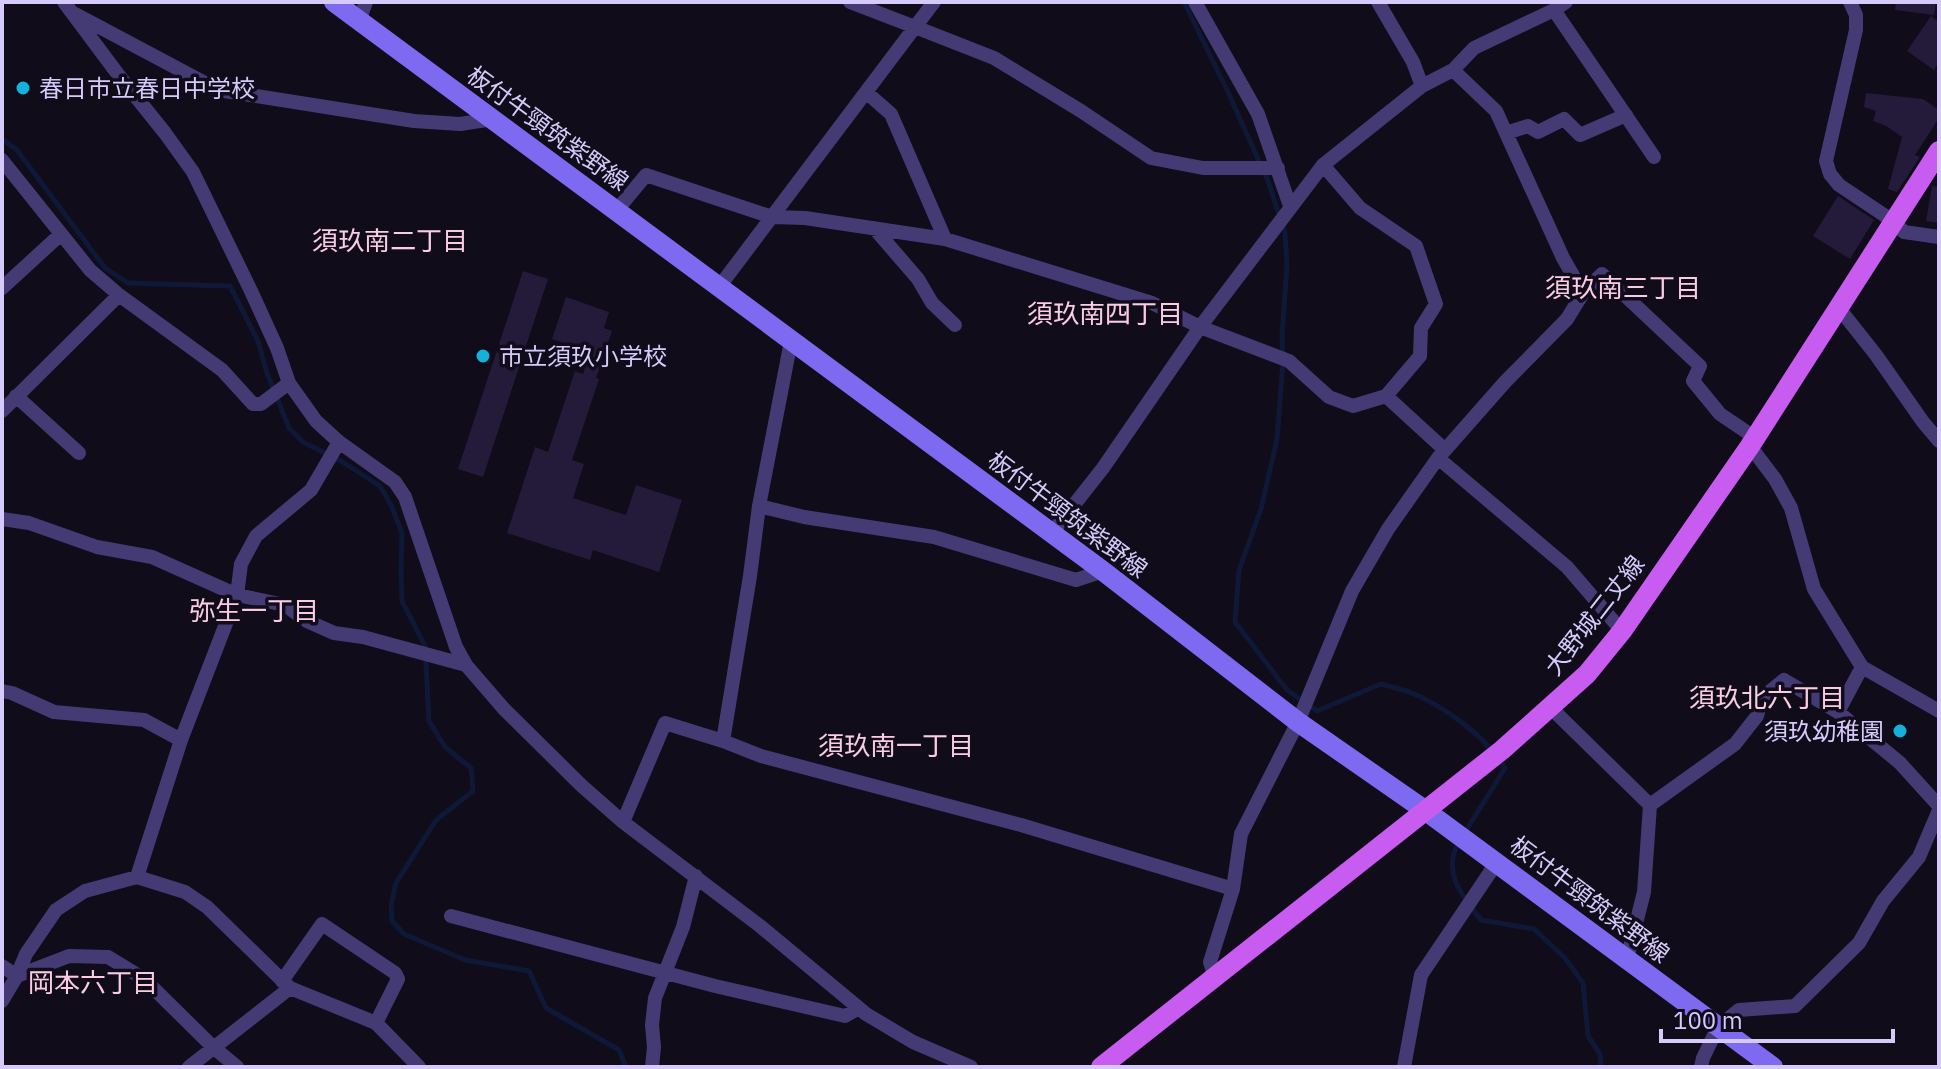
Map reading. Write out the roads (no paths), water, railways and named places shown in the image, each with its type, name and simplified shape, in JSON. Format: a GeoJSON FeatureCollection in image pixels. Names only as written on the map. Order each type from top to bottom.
{"type":"FeatureCollection","features":[{"type":"Feature","properties":{"kind":"main road","name":"板付牛頸筑紫野線"},"geometry":{"type":"LineString","coordinates":[[334,2],[362,11],[493,119],[1103,571],[1298,722],[1497,862],[1773,1067]]}},
{"type":"Feature","properties":{"kind":"main road","name":"大野城二丈線"},"geometry":{"type":"LineString","coordinates":[[1101,1067],[1502,750],[1587,674],[1622,631],[1752,441],[1939,151]]}},
{"type":"Feature","properties":{"kind":"street"},"geometry":{"type":"LineString","coordinates":[[850,2],[994,58],[1151,158],[1203,168],[1278,168]]}},
{"type":"Feature","properties":{"kind":"street"},"geometry":{"type":"LineString","coordinates":[[719,287],[934,2]]}},
{"type":"Feature","properties":{"kind":"street"},"geometry":{"type":"LineString","coordinates":[[1195,2],[1258,114],[1290,206]]}},
{"type":"Feature","properties":{"kind":"street"},"geometry":{"type":"LineString","coordinates":[[1378,2],[1413,62],[1422,86]]}},
{"type":"Feature","properties":{"kind":"street"},"geometry":{"type":"LineString","coordinates":[[1850,2],[1856,15],[1856,30],[1826,161],[1830,174],[1839,185],[1893,221],[1904,232],[1939,237]]}},
{"type":"Feature","properties":{"kind":"street"},"geometry":{"type":"LineString","coordinates":[[1051,534],[1103,468],[1200,327],[1323,165],[1422,86],[1453,70],[1474,48],[1560,6],[1654,157]]}},
{"type":"Feature","properties":{"kind":"street"},"geometry":{"type":"LineString","coordinates":[[68,7],[218,90],[414,121],[460,124],[493,119]]}},
{"type":"Feature","properties":{"kind":"street"},"geometry":{"type":"LineString","coordinates":[[68,7],[193,172],[277,348],[285,387],[339,442],[395,482],[405,497],[456,647],[466,665],[504,709],[623,822],[696,876],[859,1008],[913,1042],[971,1067]]}},
{"type":"Feature","properties":{"kind":"street"},"geometry":{"type":"LineString","coordinates":[[1453,70],[1496,111],[1563,258],[1583,293]]}},
{"type":"Feature","properties":{"kind":"street"},"geometry":{"type":"LineString","coordinates":[[866,92],[891,114],[945,239]]}},
{"type":"Feature","properties":{"kind":"street"},"geometry":{"type":"LineString","coordinates":[[1506,133],[1528,126],[1538,132],[1564,119],[1580,135],[1626,115]]}},
{"type":"Feature","properties":{"kind":"street"},"geometry":{"type":"LineString","coordinates":[[2,160],[90,270],[119,295],[222,370],[253,404],[261,404],[285,387]]}},
{"type":"Feature","properties":{"kind":"street"},"geometry":{"type":"LineString","coordinates":[[617,210],[646,175],[772,217],[805,218],[945,239],[1152,303],[1200,327],[1289,361],[1329,397],[1353,406],[1386,396],[1420,356],[1421,328],[1436,304],[1416,246],[1360,208],[1323,165]]}},
{"type":"Feature","properties":{"kind":"street"},"geometry":{"type":"LineString","coordinates":[[874,228],[918,279],[932,303],[955,325]]}},
{"type":"Feature","properties":{"kind":"street"},"geometry":{"type":"LineString","coordinates":[[2,288],[61,234]]}},
{"type":"Feature","properties":{"kind":"street"},"geometry":{"type":"LineString","coordinates":[[1215,978],[1210,962],[1233,889],[1241,834],[1298,722],[1352,591],[1388,529],[1442,454],[1505,382],[1567,319],[1583,293],[1602,274],[1700,366],[1693,381],[1720,414],[1752,441],[1791,508],[1814,589],[1862,667],[1939,711]]}},
{"type":"Feature","properties":{"kind":"street"},"geometry":{"type":"LineString","coordinates":[[2,411],[119,295]]}},
{"type":"Feature","properties":{"kind":"street"},"geometry":{"type":"LineString","coordinates":[[1838,307],[1939,441]]}},
{"type":"Feature","properties":{"kind":"street"},"geometry":{"type":"LineString","coordinates":[[723,741],[759,506],[791,341]]}},
{"type":"Feature","properties":{"kind":"street"},"geometry":{"type":"LineString","coordinates":[[16,396],[79,453]]}},
{"type":"Feature","properties":{"kind":"street"},"geometry":{"type":"LineString","coordinates":[[1386,396],[1442,454],[1567,567],[1622,631]]}},
{"type":"Feature","properties":{"kind":"street"},"geometry":{"type":"LineString","coordinates":[[137,877],[181,740],[237,595],[241,564],[256,536],[311,490],[339,442]]}},
{"type":"Feature","properties":{"kind":"street"},"geometry":{"type":"LineString","coordinates":[[759,506],[804,517],[934,537],[1076,580],[1103,571]]}},
{"type":"Feature","properties":{"kind":"street"},"geometry":{"type":"LineString","coordinates":[[2,519],[29,523],[97,547],[152,557],[237,595],[285,605],[307,621],[334,633],[363,637],[466,665]]}},
{"type":"Feature","properties":{"kind":"street"},"geometry":{"type":"LineString","coordinates":[[1838,712],[1862,667]]}},
{"type":"Feature","properties":{"kind":"street"},"geometry":{"type":"LineString","coordinates":[[1650,805],[1735,744],[1757,716],[1762,698],[1784,680],[1838,712],[1900,763],[1939,808],[1919,857],[1883,901],[1859,943],[1795,1006],[1739,1010],[1718,1027],[1701,1067]]}},
{"type":"Feature","properties":{"kind":"street"},"geometry":{"type":"LineString","coordinates":[[2,691],[54,712],[144,720],[181,740]]}},
{"type":"Feature","properties":{"kind":"street"},"geometry":{"type":"LineString","coordinates":[[1551,708],[1650,805],[1644,892],[1627,959]]}},
{"type":"Feature","properties":{"kind":"street"},"geometry":{"type":"LineString","coordinates":[[623,822],[665,723],[761,756],[1021,825],[1233,889]]}},
{"type":"Feature","properties":{"kind":"street"},"geometry":{"type":"LineString","coordinates":[[1404,1067],[1421,975],[1497,862]]}},
{"type":"Feature","properties":{"kind":"street"},"geometry":{"type":"LineString","coordinates":[[652,1067],[655,998],[683,927],[696,876]]}},
{"type":"Feature","properties":{"kind":"street"},"geometry":{"type":"LineString","coordinates":[[2,1001],[26,954],[56,910],[85,891],[137,877],[185,892],[207,907],[286,984],[376,1023],[416,1066]]}},
{"type":"Feature","properties":{"kind":"street"},"geometry":{"type":"LineString","coordinates":[[451,916],[715,986],[845,1016],[859,1008]]}},
{"type":"Feature","properties":{"kind":"street"},"geometry":{"type":"LineString","coordinates":[[189,1067],[286,984],[322,924],[395,973],[398,979],[376,1023]]}},
{"type":"Feature","properties":{"kind":"street"},"geometry":{"type":"LineString","coordinates":[[17,976],[69,956],[108,957],[144,979],[237,1067]]}},
{"type":"Feature","properties":{"kind":"street"},"geometry":{"type":"LineString","coordinates":[[2,966],[17,976]]}},
{"type":"Feature","properties":{"kind":"waterway"},"geometry":{"type":"LineString","coordinates":[[1184,2],[1268,181],[1285,233],[1287,266],[1277,439],[1261,509],[1239,570],[1235,622],[1287,690],[1317,711],[1381,684],[1433,703],[1466,725],[1491,750]]}},
{"type":"Feature","properties":{"kind":"waterway"},"geometry":{"type":"LineString","coordinates":[[2,139],[17,150],[105,268],[128,283],[230,286],[258,341],[289,428],[303,442],[380,486],[402,533],[402,601],[425,646],[429,721],[445,747],[471,768],[473,791],[436,820],[396,883],[391,905],[392,921],[404,934],[465,960],[529,971],[546,1008],[619,1050],[626,1067]]}},
{"type":"Feature","properties":{"kind":"waterway"},"geometry":{"type":"LineString","coordinates":[[1464,834],[1505,768],[1497,758]]}},
{"type":"Feature","properties":{"kind":"waterway"},"geometry":{"type":"LineString","coordinates":[[1459,842],[1454,853],[1453,874],[1461,893],[1481,920],[1534,929],[1565,958],[1583,983],[1588,1036],[1600,1054],[1601,1067]]}},
{"type":"Feature","properties":{"kind":"place","name":"春日市立春日中学校"},"geometry":{"type":"Point","coordinates":[23,88]}},
{"type":"Feature","properties":{"kind":"place","name":"市立須玖小学校"},"geometry":{"type":"Point","coordinates":[483,356]}},
{"type":"Feature","properties":{"kind":"place","name":"須玖幼稚園"},"geometry":{"type":"Point","coordinates":[1900,731]}},
{"type":"Feature","properties":{"kind":"district","name":"須玖南二丁目"},"geometry":{"type":"Point","coordinates":[390,240]}},
{"type":"Feature","properties":{"kind":"district","name":"須玖南三丁目"},"geometry":{"type":"Point","coordinates":[1623,287]}},
{"type":"Feature","properties":{"kind":"district","name":"須玖南四丁目"},"geometry":{"type":"Point","coordinates":[1105,313]}},
{"type":"Feature","properties":{"kind":"district","name":"弥生一丁目"},"geometry":{"type":"Point","coordinates":[254,610]}},
{"type":"Feature","properties":{"kind":"district","name":"須玖北六丁目"},"geometry":{"type":"Point","coordinates":[1767,697]}},
{"type":"Feature","properties":{"kind":"district","name":"須玖南一丁目"},"geometry":{"type":"Point","coordinates":[896,745]}},
{"type":"Feature","properties":{"kind":"district","name":"岡本六丁目"},"geometry":{"type":"Point","coordinates":[93,982]}}]}
